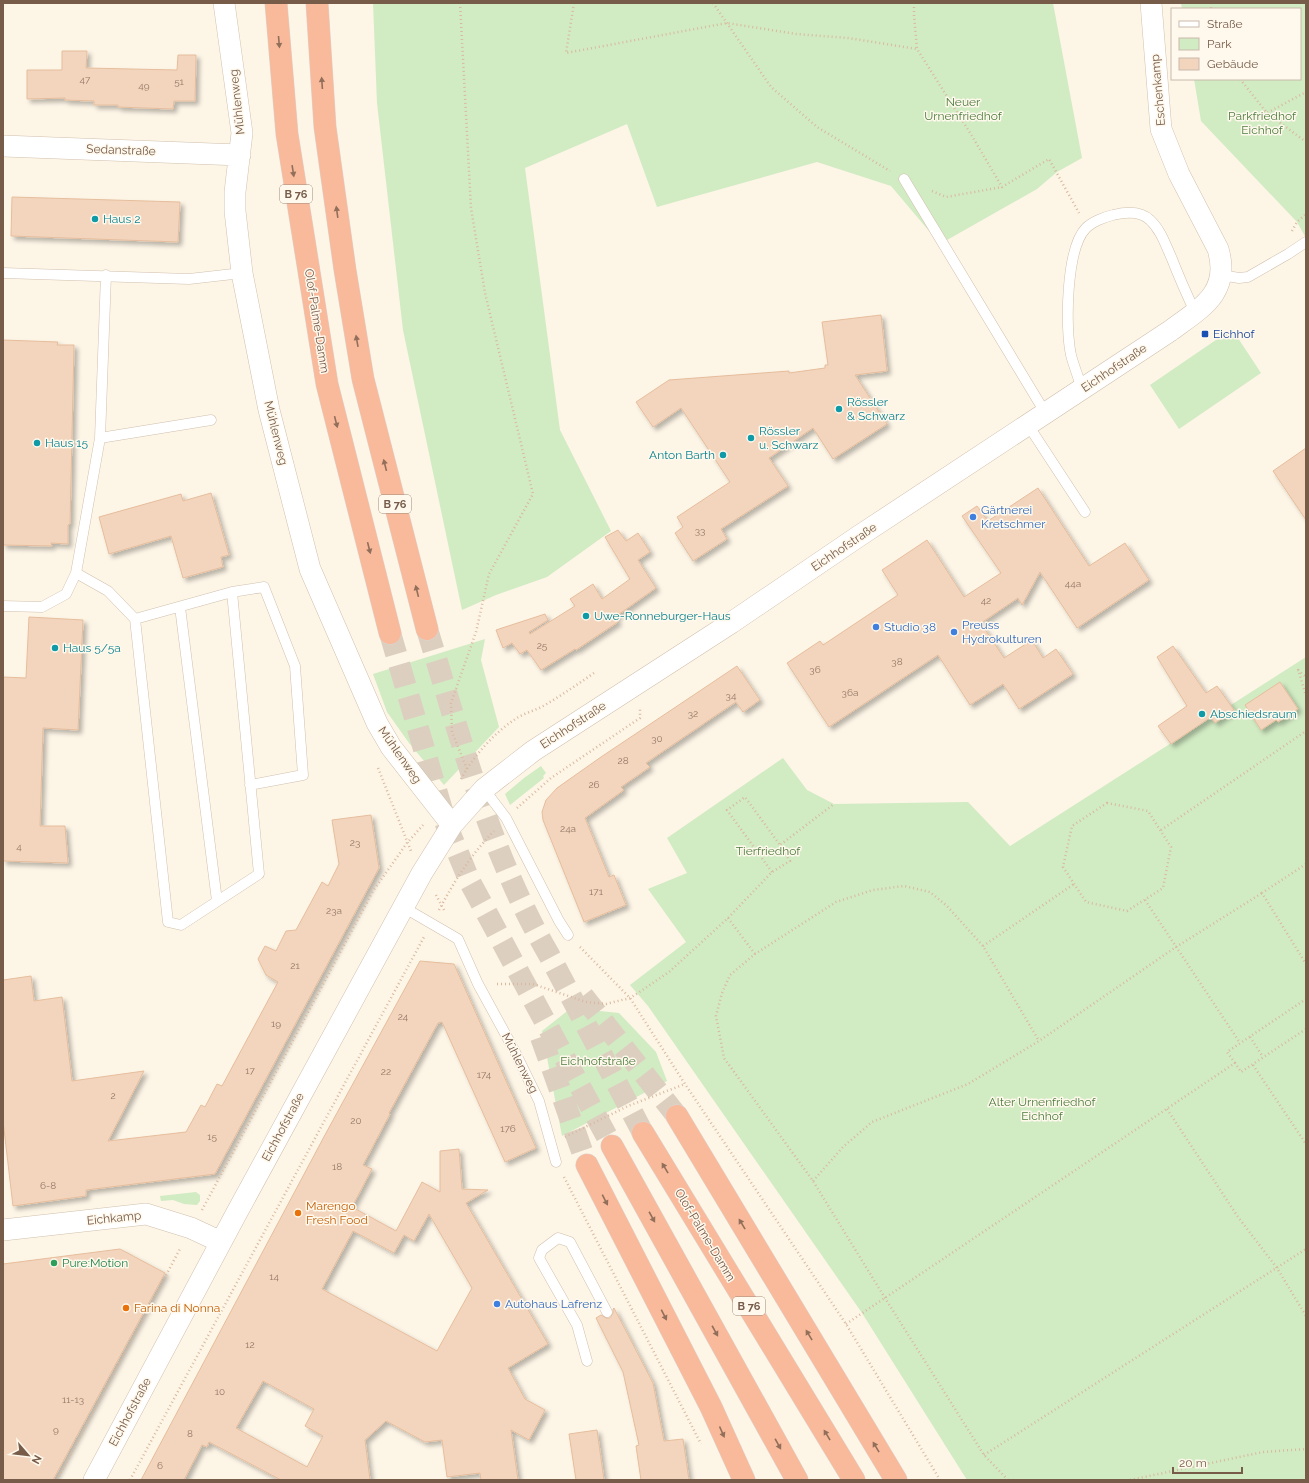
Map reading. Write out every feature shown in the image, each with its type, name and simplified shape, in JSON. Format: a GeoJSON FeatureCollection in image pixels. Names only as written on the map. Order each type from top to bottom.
{"type":"FeatureCollection","features":[{"type":"Feature","properties":{"kind":"highway","name":"Olof-Palme-Damm"},"geometry":{"type":"LineString","coordinates":[[276,3],[287,134],[326,384],[390,633]]}},
{"type":"Feature","properties":{"kind":"highway","name":"B 76"},"geometry":{"type":"LineString","coordinates":[[317,3],[325,127],[345,270],[362,371],[427,629]]}},
{"type":"Feature","properties":{"kind":"highway"},"geometry":{"type":"LineString","coordinates":[[677,1116],[896,1480]]}},
{"type":"Feature","properties":{"kind":"highway","name":"Olof-Palme-Damm"},"geometry":{"type":"LineString","coordinates":[[643,1133],[854,1480]]}},
{"type":"Feature","properties":{"kind":"highway"},"geometry":{"type":"LineString","coordinates":[[612,1146],[797,1480]]}},
{"type":"Feature","properties":{"kind":"highway"},"geometry":{"type":"LineString","coordinates":[[587,1165],[711,1407],[744,1480]]}},
{"type":"Feature","properties":{"kind":"street","name":"Mühlenweg"},"geometry":{"type":"LineString","coordinates":[[224,3],[242,133],[235,192],[235,211],[242,273],[269,410],[310,569],[377,723],[391,747],[452,826]]}},
{"type":"Feature","properties":{"kind":"street","name":"Eschenkamp"},"geometry":{"type":"LineString","coordinates":[[1151,3],[1161,129],[1179,174]]}},
{"type":"Feature","properties":{"kind":"street","name":"Sedanstraße"},"geometry":{"type":"LineString","coordinates":[[3,146],[240,155]]}},
{"type":"Feature","properties":{"kind":"street","name":"Eichhofstraße"},"geometry":{"type":"LineString","coordinates":[[94,1480],[403,907],[432,855],[452,826],[484,789],[533,751],[731,623],[1082,390],[1170,331],[1195,312],[1212,296],[1218,286],[1221,275],[1222,261],[1218,249],[1179,174]]}},
{"type":"Feature","properties":{"kind":"street","name":"Eichkamp"},"geometry":{"type":"LineString","coordinates":[[3,1230],[146,1214],[192,1228],[221,1242]]}},
{"type":"Feature","properties":{"kind":"lane"},"geometry":{"type":"LineString","coordinates":[[904,179],[1046,414]]}},
{"type":"Feature","properties":{"kind":"lane"},"geometry":{"type":"LineString","coordinates":[[1082,390],[1071,355],[1069,338],[1069,287],[1071,264],[1075,248],[1086,227],[1106,218],[1123,213],[1136,212],[1146,216],[1158,230],[1195,312]]}},
{"type":"Feature","properties":{"kind":"lane"},"geometry":{"type":"LineString","coordinates":[[1221,275],[1239,278],[1248,277],[1306,242]]}},
{"type":"Feature","properties":{"kind":"lane"},"geometry":{"type":"LineString","coordinates":[[3,273],[106,275],[189,279],[242,273]]}},
{"type":"Feature","properties":{"kind":"lane"},"geometry":{"type":"LineString","coordinates":[[3,606],[42,607],[66,594],[76,573],[100,438],[106,275]]}},
{"type":"Feature","properties":{"kind":"lane"},"geometry":{"type":"LineString","coordinates":[[100,438],[211,420]]}},
{"type":"Feature","properties":{"kind":"lane"},"geometry":{"type":"LineString","coordinates":[[1028,426],[1085,512]]}},
{"type":"Feature","properties":{"kind":"lane"},"geometry":{"type":"LineString","coordinates":[[76,573],[108,590],[135,620],[168,922],[181,925],[258,874],[232,592]]}},
{"type":"Feature","properties":{"kind":"lane"},"geometry":{"type":"LineString","coordinates":[[135,620],[232,592],[264,587],[295,666],[303,775],[250,785]]}},
{"type":"Feature","properties":{"kind":"lane"},"geometry":{"type":"LineString","coordinates":[[180,606],[217,901]]}},
{"type":"Feature","properties":{"kind":"lane"},"geometry":{"type":"LineString","coordinates":[[484,789],[506,818],[555,914],[568,935]]}},
{"type":"Feature","properties":{"kind":"lane","name":"Mühlenweg"},"geometry":{"type":"LineString","coordinates":[[403,907],[458,939],[478,984],[514,1048],[540,1101],[556,1162]]}},
{"type":"Feature","properties":{"kind":"lane"},"geometry":{"type":"LineString","coordinates":[[587,1361],[577,1325],[539,1258],[542,1250],[558,1238],[570,1242],[607,1312]]}},
{"type":"Feature","properties":{"kind":"path"},"geometry":{"type":"LineString","coordinates":[[460,3],[471,208],[485,293],[533,494],[489,574],[476,632],[451,703],[452,732],[466,768],[484,789]]}},
{"type":"Feature","properties":{"kind":"path"},"geometry":{"type":"LineString","coordinates":[[574,3],[566,53],[727,23],[796,34],[848,38],[917,49]]}},
{"type":"Feature","properties":{"kind":"path"},"geometry":{"type":"LineString","coordinates":[[714,3],[771,87],[817,127],[904,179],[946,198],[1002,187],[1049,159],[1086,227]]}},
{"type":"Feature","properties":{"kind":"path"},"geometry":{"type":"LineString","coordinates":[[914,3],[917,49],[972,136],[1002,187]]}},
{"type":"Feature","properties":{"kind":"path"},"geometry":{"type":"LineString","coordinates":[[1241,80],[1267,113],[1306,142]]}},
{"type":"Feature","properties":{"kind":"path"},"geometry":{"type":"LineString","coordinates":[[1267,113],[1306,92]]}},
{"type":"Feature","properties":{"kind":"path"},"geometry":{"type":"LineString","coordinates":[[1306,677],[1298,669],[1306,696]]}},
{"type":"Feature","properties":{"kind":"path"},"geometry":{"type":"LineString","coordinates":[[460,780],[466,768],[484,747],[510,722],[544,706],[594,673]]}},
{"type":"Feature","properties":{"kind":"path"},"geometry":{"type":"LineString","coordinates":[[130,1480],[456,878],[471,857],[506,818],[551,778],[640,718]]}},
{"type":"Feature","properties":{"kind":"path"},"geometry":{"type":"LineString","coordinates":[[1160,830],[1306,732]]}},
{"type":"Feature","properties":{"kind":"path"},"geometry":{"type":"LineString","coordinates":[[478,984],[533,984],[586,1002],[606,1004],[630,998],[638,994],[669,972],[728,918],[772,872],[790,861],[745,797],[727,810],[772,872]]}},
{"type":"Feature","properties":{"kind":"path"},"geometry":{"type":"LineString","coordinates":[[1107,803],[1148,811],[1171,847],[1163,888],[1127,911],[1086,902],[1074,884],[1063,867],[1072,826],[1107,803]]}},
{"type":"Feature","properties":{"kind":"path"},"geometry":{"type":"LineString","coordinates":[[780,845],[834,804]]}},
{"type":"Feature","properties":{"kind":"path"},"geometry":{"type":"LineString","coordinates":[[57,1480],[373,891],[407,843],[438,808]]}},
{"type":"Feature","properties":{"kind":"path"},"geometry":{"type":"LineString","coordinates":[[814,1181],[843,1147],[872,1122],[968,1084],[1039,1041],[1176,947],[1262,894],[1306,864]]}},
{"type":"Feature","properties":{"kind":"path"},"geometry":{"type":"LineString","coordinates":[[983,946],[1074,884]]}},
{"type":"Feature","properties":{"kind":"path"},"geometry":{"type":"LineString","coordinates":[[1008,1480],[984,1455],[885,1298],[814,1181],[724,1058],[716,1016],[722,993],[730,976],[754,954],[836,902],[873,890],[904,886],[930,892],[947,906],[983,946],[1039,1041]]}},
{"type":"Feature","properties":{"kind":"path"},"geometry":{"type":"LineString","coordinates":[[1262,894],[1306,964]]}},
{"type":"Feature","properties":{"kind":"path"},"geometry":{"type":"LineString","coordinates":[[1145,900],[1240,1043]]}},
{"type":"Feature","properties":{"kind":"path"},"geometry":{"type":"LineString","coordinates":[[728,918],[754,954]]}},
{"type":"Feature","properties":{"kind":"path"},"geometry":{"type":"LineString","coordinates":[[568,935],[630,998],[685,1084],[846,1324],[940,1480]]}},
{"type":"Feature","properties":{"kind":"path"},"geometry":{"type":"LineString","coordinates":[[1306,999],[1227,1052],[1241,1072],[1306,1029]]}},
{"type":"Feature","properties":{"kind":"path"},"geometry":{"type":"LineString","coordinates":[[1250,1037],[1263,1058]]}},
{"type":"Feature","properties":{"kind":"path"},"geometry":{"type":"LineString","coordinates":[[846,1324],[1235,1063]]}},
{"type":"Feature","properties":{"kind":"path"},"geometry":{"type":"LineString","coordinates":[[1253,1065],[1306,1144]]}},
{"type":"Feature","properties":{"kind":"path"},"geometry":{"type":"LineString","coordinates":[[551,1144],[628,1106],[685,1084]]}},
{"type":"Feature","properties":{"kind":"path"},"geometry":{"type":"LineString","coordinates":[[1167,1109],[1238,1217],[1276,1268],[1306,1316]]}},
{"type":"Feature","properties":{"kind":"path"},"geometry":{"type":"LineString","coordinates":[[556,1162],[702,1445]]}},
{"type":"Feature","properties":{"kind":"path"},"geometry":{"type":"LineString","coordinates":[[984,1455],[1306,1248]]}},
{"type":"Feature","properties":{"kind":"path"},"geometry":{"type":"LineString","coordinates":[[1130,1480],[1263,1452],[1306,1449]]}},
{"type":"Feature","properties":{"kind":"green space","name":"Neuer Urnenfriedhof"},"geometry":{"type":"Polygon","coordinates":[[[373,3],[1053,3],[1082,158],[1057,172],[1037,189],[940,244],[891,186],[817,162],[657,207],[627,124],[525,168],[560,430],[611,531],[547,577],[496,595],[462,610],[403,330],[377,103],[373,3]]]}},
{"type":"Feature","properties":{"kind":"green space","name":"Parkfriedhof Eichhof"},"geometry":{"type":"Polygon","coordinates":[[[1181,3],[1306,3],[1306,238],[1297,222],[1201,121],[1194,80],[1301,80],[1301,8],[1182,8],[1181,3]]]}},
{"type":"Feature","properties":{"kind":"green space"},"geometry":{"type":"Polygon","coordinates":[[[1232,329],[1261,373],[1179,429],[1150,385],[1232,329]]]}},
{"type":"Feature","properties":{"kind":"green space"},"geometry":{"type":"Polygon","coordinates":[[[485,639],[481,660],[499,727],[444,785],[409,743],[387,712],[373,674],[485,639]]]}},
{"type":"Feature","properties":{"kind":"green space","name":"Alter Urnenfriedhof Eichhof"},"geometry":{"type":"Polygon","coordinates":[[[1306,657],[1306,1480],[967,1480],[862,1313],[648,1006],[630,985],[686,942],[648,889],[687,873],[667,838],[783,758],[807,790],[834,804],[968,802],[1010,846],[1306,657]]]}},
{"type":"Feature","properties":{"kind":"green space"},"geometry":{"type":"Polygon","coordinates":[[[541,766],[546,773],[543,776],[544,778],[510,805],[505,794],[541,766]]]}},
{"type":"Feature","properties":{"kind":"green space","name":"Eichhofstraße"},"geometry":{"type":"Polygon","coordinates":[[[571,1008],[619,1013],[656,1052],[667,1081],[562,1136],[542,1031],[571,1008]]]}},
{"type":"Feature","properties":{"kind":"green space"},"geometry":{"type":"Polygon","coordinates":[[[196,1192],[200,1195],[200,1201],[197,1205],[184,1204],[173,1200],[161,1201],[160,1196],[196,1192]]]}},
{"type":"Feature","properties":{"kind":"building"},"geometry":{"type":"Polygon","coordinates":[[[62,51],[87,51],[86,68],[177,70],[178,55],[196,55],[195,101],[174,101],[173,109],[118,107],[118,105],[94,105],[94,101],[65,100],[65,98],[27,99],[27,70],[62,70],[62,51]]]}},
{"type":"Feature","properties":{"kind":"building","name":"Haus 2"},"geometry":{"type":"Polygon","coordinates":[[[12,197],[180,202],[178,242],[11,236],[12,197]]]}},
{"type":"Feature","properties":{"kind":"building"},"geometry":{"type":"Polygon","coordinates":[[[881,315],[887,371],[855,375],[887,424],[833,459],[813,428],[769,458],[788,486],[721,529],[727,539],[693,561],[675,533],[683,527],[677,517],[730,482],[681,408],[653,427],[636,402],[669,380],[789,371],[789,373],[825,368],[825,365],[828,365],[822,322],[881,315]]]}},
{"type":"Feature","properties":{"kind":"building","name":"Haus 15"},"geometry":{"type":"Polygon","coordinates":[[[3,340],[58,342],[57,345],[74,345],[70,524],[68,525],[68,544],[51,543],[52,546],[3,545],[3,340]]]}},
{"type":"Feature","properties":{"kind":"building"},"geometry":{"type":"Polygon","coordinates":[[[1306,448],[1306,520],[1273,471],[1306,448]]]}},
{"type":"Feature","properties":{"kind":"building"},"geometry":{"type":"Polygon","coordinates":[[[1038,488],[1089,566],[1125,543],[1149,580],[1077,628],[1040,572],[1022,605],[1018,598],[981,623],[1004,658],[1032,640],[1043,658],[1056,649],[1073,674],[1019,709],[1003,684],[970,705],[938,655],[829,727],[787,663],[820,641],[823,645],[898,595],[882,570],[927,540],[964,597],[1001,573],[962,516],[977,506],[988,521],[1038,488]]]}},
{"type":"Feature","properties":{"kind":"building"},"geometry":{"type":"Polygon","coordinates":[[[211,493],[229,555],[221,557],[223,567],[183,578],[171,536],[109,554],[99,517],[181,494],[183,501],[211,493]]]}},
{"type":"Feature","properties":{"kind":"building"},"geometry":{"type":"Polygon","coordinates":[[[618,530],[626,541],[638,533],[650,552],[638,560],[656,588],[615,617],[618,622],[576,650],[575,649],[541,670],[527,650],[520,654],[512,643],[503,648],[496,630],[545,614],[548,620],[529,632],[530,634],[575,606],[570,599],[593,584],[602,599],[630,579],[605,537],[618,530]]]}},
{"type":"Feature","properties":{"kind":"building"},"geometry":{"type":"Polygon","coordinates":[[[29,617],[83,620],[78,730],[43,728],[40,826],[65,826],[68,863],[3,861],[3,677],[26,678],[29,617]]]}},
{"type":"Feature","properties":{"kind":"building"},"geometry":{"type":"Polygon","coordinates":[[[1173,646],[1206,693],[1217,686],[1234,710],[1215,723],[1211,717],[1171,744],[1158,726],[1187,706],[1157,657],[1173,646]]]}},
{"type":"Feature","properties":{"kind":"building"},"geometry":{"type":"Polygon","coordinates":[[[737,666],[760,700],[743,712],[736,702],[718,714],[646,763],[650,767],[621,787],[624,790],[585,818],[609,877],[614,875],[626,905],[584,922],[543,820],[542,812],[546,800],[557,788],[601,757],[737,666]]]}},
{"type":"Feature","properties":{"kind":"building"},"geometry":{"type":"Polygon","coordinates":[[[1280,682],[1298,709],[1278,722],[1276,720],[1261,730],[1245,705],[1280,682]]]}},
{"type":"Feature","properties":{"kind":"building"},"geometry":{"type":"Polygon","coordinates":[[[371,815],[379,868],[215,1174],[86,1190],[86,1196],[13,1206],[3,1121],[3,980],[31,976],[34,1001],[62,997],[72,1081],[144,1071],[108,1141],[186,1132],[201,1105],[205,1107],[217,1084],[222,1086],[278,982],[266,975],[258,959],[265,946],[276,951],[286,931],[296,930],[322,882],[328,886],[339,864],[332,820],[371,815]]]}},
{"type":"Feature","properties":{"kind":"building"},"geometry":{"type":"Polygon","coordinates":[[[420,961],[454,964],[536,1148],[505,1162],[442,1022],[438,1023],[389,1113],[390,1114],[363,1165],[372,1169],[352,1207],[396,1231],[422,1182],[440,1192],[440,1151],[459,1149],[462,1189],[488,1190],[466,1203],[548,1344],[508,1368],[525,1399],[545,1410],[529,1440],[511,1430],[518,1480],[481,1480],[480,1473],[447,1477],[442,1440],[425,1442],[386,1421],[365,1440],[370,1480],[281,1480],[209,1442],[207,1447],[202,1445],[184,1480],[141,1480],[326,1133],[420,961]],[[429,1214],[414,1241],[404,1235],[394,1253],[353,1231],[322,1289],[437,1351],[472,1288],[429,1214]],[[263,1381],[236,1428],[307,1467],[323,1436],[305,1426],[314,1409],[263,1381]]]}},
{"type":"Feature","properties":{"kind":"building"},"geometry":{"type":"Polygon","coordinates":[[[120,1249],[165,1273],[53,1480],[3,1480],[3,1264],[120,1249]]]}},
{"type":"Feature","properties":{"kind":"building"},"geometry":{"type":"Polygon","coordinates":[[[614,1308],[653,1383],[664,1441],[683,1439],[689,1480],[641,1480],[636,1446],[639,1445],[623,1372],[596,1318],[601,1315],[606,1318],[610,1318],[614,1308]]]}},
{"type":"Feature","properties":{"kind":"building"},"geometry":{"type":"Polygon","coordinates":[[[597,1430],[604,1480],[576,1480],[569,1434],[597,1430]]]}},
{"type":"Feature","properties":{"kind":"tunnel"},"geometry":{"type":"LineString","coordinates":[[427,629],[478,795],[509,876],[643,1133]]}},
{"type":"Feature","properties":{"kind":"tunnel"},"geometry":{"type":"LineString","coordinates":[[390,633],[446,824],[470,882],[612,1146]]}},
{"type":"Feature","properties":{"kind":"tunnel"},"geometry":{"type":"LineString","coordinates":[[583,996],[677,1116]]}},
{"type":"Feature","properties":{"kind":"tunnel"},"geometry":{"type":"LineString","coordinates":[[541,1037],[587,1165]]}},
{"type":"Feature","properties":{"kind":"place","name":"Haus 2"},"geometry":{"type":"Point","coordinates":[95,219]}},
{"type":"Feature","properties":{"kind":"place","name":"Eichhof"},"geometry":{"type":"Point","coordinates":[1205,334]}},
{"type":"Feature","properties":{"kind":"place","name":"Rössler & Schwarz"},"geometry":{"type":"Point","coordinates":[839,409]}},
{"type":"Feature","properties":{"kind":"place","name":"Rössler u. Schwarz"},"geometry":{"type":"Point","coordinates":[751,438]}},
{"type":"Feature","properties":{"kind":"place","name":"Haus 15"},"geometry":{"type":"Point","coordinates":[37,443]}},
{"type":"Feature","properties":{"kind":"place","name":"Anton Barth"},"geometry":{"type":"Point","coordinates":[723,455]}},
{"type":"Feature","properties":{"kind":"place","name":"Gärtnerei Kretschmer"},"geometry":{"type":"Point","coordinates":[973,517]}},
{"type":"Feature","properties":{"kind":"place","name":"Uwe-Ronneburger-Haus"},"geometry":{"type":"Point","coordinates":[586,616]}},
{"type":"Feature","properties":{"kind":"place","name":"Studio 38"},"geometry":{"type":"Point","coordinates":[876,627]}},
{"type":"Feature","properties":{"kind":"place","name":"Preuss Hydrokulturen"},"geometry":{"type":"Point","coordinates":[954,632]}},
{"type":"Feature","properties":{"kind":"place","name":"Haus 5/5a"},"geometry":{"type":"Point","coordinates":[55,648]}},
{"type":"Feature","properties":{"kind":"place","name":"Abschiedsraum"},"geometry":{"type":"Point","coordinates":[1202,714]}},
{"type":"Feature","properties":{"kind":"place","name":"Marengo Fresh Food"},"geometry":{"type":"Point","coordinates":[298,1213]}},
{"type":"Feature","properties":{"kind":"place","name":"Pure:Motion"},"geometry":{"type":"Point","coordinates":[54,1263]}},
{"type":"Feature","properties":{"kind":"place","name":"Autohaus Lafrenz"},"geometry":{"type":"Point","coordinates":[497,1304]}},
{"type":"Feature","properties":{"kind":"place","name":"Farina di Nonna"},"geometry":{"type":"Point","coordinates":[126,1308]}},
{"type":"Feature","properties":{"kind":"park label","name":"Tierfriedhof"},"geometry":{"type":"Point","coordinates":[768,851]}}]}
